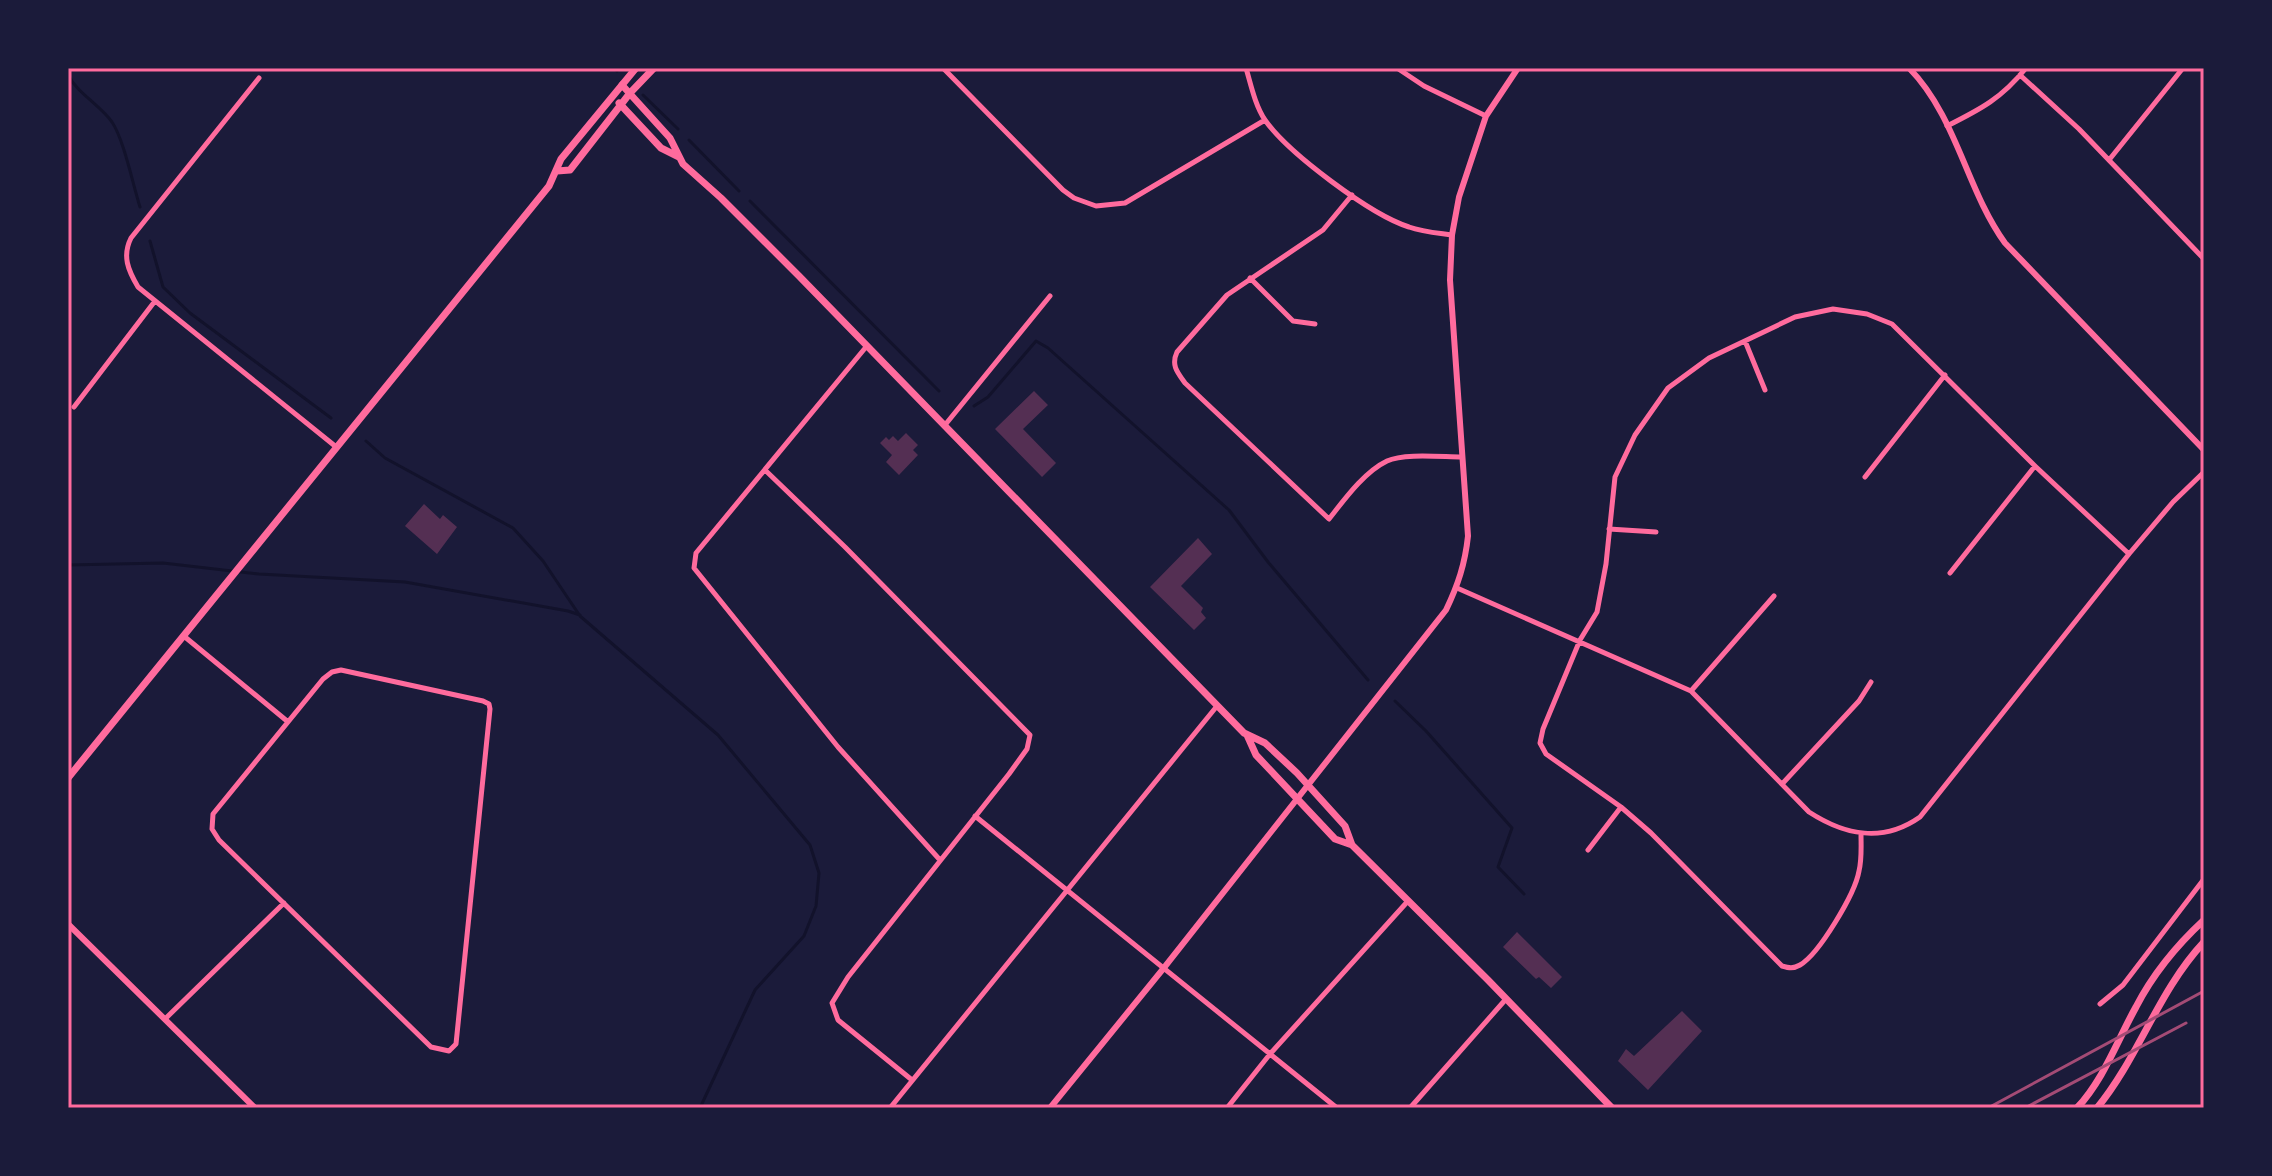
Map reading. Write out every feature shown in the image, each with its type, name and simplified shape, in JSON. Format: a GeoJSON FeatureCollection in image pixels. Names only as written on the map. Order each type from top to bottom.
{"type":"FeatureCollection","features":[{"type":"Feature","properties":{"kind":"main road"},"geometry":{"type":"LineString","coordinates":[[68,778],[549,186],[561,159],[636,68]]}},
{"type":"Feature","properties":{"kind":"main road"},"geometry":{"type":"LineString","coordinates":[[557,171],[570,170],[620,104],[654,68]]}},
{"type":"Feature","properties":{"kind":"main road"},"geometry":{"type":"LineString","coordinates":[[622,85],[670,138],[679,157]]}},
{"type":"Feature","properties":{"kind":"main road"},"geometry":{"type":"LineString","coordinates":[[613,96],[661,148],[679,157],[1217,706],[1247,735],[1265,743],[1307,785],[1345,826],[1352,845],[1612,1108]]}},
{"type":"Feature","properties":{"kind":"main road"},"geometry":{"type":"LineString","coordinates":[[1247,735],[1256,755],[1335,839],[1352,845]]}},
{"type":"Feature","properties":{"kind":"main road"},"geometry":{"type":"LineString","coordinates":[[2077,1108],[2104,1069],[2148,986],[2189,933],[2204,920]]}},
{"type":"Feature","properties":{"kind":"main road"},"geometry":{"type":"LineString","coordinates":[[2097,1108],[2112,1088],[2171,982],[2204,942]]}},
{"type":"Feature","properties":{"kind":"street"},"geometry":{"type":"LineString","coordinates":[[943,68],[1063,190],[1096,206],[1125,203],[1265,120]]}},
{"type":"Feature","properties":{"kind":"street"},"geometry":{"type":"LineString","coordinates":[[1246,68],[1265,120],[1307,161],[1352,195],[1407,227],[1452,235]]}},
{"type":"Feature","properties":{"kind":"street"},"geometry":{"type":"LineString","coordinates":[[1397,68],[1424,86],[1486,116]]}},
{"type":"Feature","properties":{"kind":"street"},"geometry":{"type":"LineString","coordinates":[[1050,1108],[1446,610],[1457,588],[1465,564],[1468,536],[1450,280],[1452,235],[1459,197],[1486,116],[1518,68]]}},
{"type":"Feature","properties":{"kind":"street"},"geometry":{"type":"LineString","coordinates":[[1909,68],[1931,93],[1988,216],[2012,252],[2204,450]]}},
{"type":"Feature","properties":{"kind":"street"},"geometry":{"type":"LineString","coordinates":[[1947,126],[1988,106],[2026,68]]}},
{"type":"Feature","properties":{"kind":"street"},"geometry":{"type":"LineString","coordinates":[[2109,160],[2183,68]]}},
{"type":"Feature","properties":{"kind":"street"},"geometry":{"type":"LineString","coordinates":[[2020,75],[2109,160],[2202,256]]}},
{"type":"Feature","properties":{"kind":"street"},"geometry":{"type":"LineString","coordinates":[[259,78],[128,244],[125,252],[138,287],[335,446]]}},
{"type":"Feature","properties":{"kind":"street"},"geometry":{"type":"LineString","coordinates":[[1352,195],[1323,230],[1227,295],[1183,343],[1174,358],[1175,369],[1185,383],[1329,519],[1376,468],[1389,460],[1462,457]]}},
{"type":"Feature","properties":{"kind":"street"},"geometry":{"type":"LineString","coordinates":[[2202,256],[2204,248]]}},
{"type":"Feature","properties":{"kind":"street"},"geometry":{"type":"LineString","coordinates":[[1250,278],[1293,321],[1315,324]]}},
{"type":"Feature","properties":{"kind":"street"},"geometry":{"type":"LineString","coordinates":[[944,426],[1050,296]]}},
{"type":"Feature","properties":{"kind":"street"},"geometry":{"type":"LineString","coordinates":[[74,407],[155,301]]}},
{"type":"Feature","properties":{"kind":"street"},"geometry":{"type":"LineString","coordinates":[[1861,834],[1859,872],[1851,896],[1836,922],[1803,964],[1792,969],[1772,958],[1651,833],[1621,807],[1546,754],[1540,743],[1580,640],[1597,612],[1606,564],[1615,477],[1635,435],[1668,388],[1709,358],[1795,317],[1833,309],[1867,314],[1892,324],[2129,554]]}},
{"type":"Feature","properties":{"kind":"street"},"geometry":{"type":"LineString","coordinates":[[1745,341],[1765,390]]}},
{"type":"Feature","properties":{"kind":"street"},"geometry":{"type":"LineString","coordinates":[[866,347],[696,553],[694,568],[838,747],[940,860]]}},
{"type":"Feature","properties":{"kind":"street"},"geometry":{"type":"LineString","coordinates":[[1865,477],[1945,375]]}},
{"type":"Feature","properties":{"kind":"street"},"geometry":{"type":"LineString","coordinates":[[1950,573],[2035,466]]}},
{"type":"Feature","properties":{"kind":"street"},"geometry":{"type":"LineString","coordinates":[[765,470],[1030,735],[1027,749],[837,992],[832,1003],[838,1020],[912,1080]]}},
{"type":"Feature","properties":{"kind":"street"},"geometry":{"type":"LineString","coordinates":[[1457,588],[1691,691],[1809,812],[1846,831],[1861,834],[1903,829],[1920,817],[2129,554],[2173,502],[2204,472]]}},
{"type":"Feature","properties":{"kind":"street"},"geometry":{"type":"LineString","coordinates":[[1609,529],[1656,532]]}},
{"type":"Feature","properties":{"kind":"street"},"geometry":{"type":"LineString","coordinates":[[1691,691],[1774,596]]}},
{"type":"Feature","properties":{"kind":"street"},"geometry":{"type":"LineString","coordinates":[[185,637],[287,721]]}},
{"type":"Feature","properties":{"kind":"street"},"geometry":{"type":"LineString","coordinates":[[341,670],[489,704],[456,1044],[453,1048],[447,1051],[431,1047],[284,903],[219,840],[211,824],[213,814],[323,679],[341,670]]}},
{"type":"Feature","properties":{"kind":"street"},"geometry":{"type":"LineString","coordinates":[[1783,783],[1859,701],[1871,682]]}},
{"type":"Feature","properties":{"kind":"street"},"geometry":{"type":"LineString","coordinates":[[890,1108],[1217,706]]}},
{"type":"Feature","properties":{"kind":"street"},"geometry":{"type":"LineString","coordinates":[[1588,850],[1621,807]]}},
{"type":"Feature","properties":{"kind":"street"},"geometry":{"type":"LineString","coordinates":[[975,816],[1337,1108]]}},
{"type":"Feature","properties":{"kind":"street"},"geometry":{"type":"LineString","coordinates":[[2100,1004],[2123,985],[2204,879]]}},
{"type":"Feature","properties":{"kind":"street"},"geometry":{"type":"LineString","coordinates":[[1227,1108],[1270,1054],[1408,901]]}},
{"type":"Feature","properties":{"kind":"street"},"geometry":{"type":"LineString","coordinates":[[165,1019],[284,903]]}},
{"type":"Feature","properties":{"kind":"street"},"geometry":{"type":"LineString","coordinates":[[68,924],[255,1108]]}},
{"type":"Feature","properties":{"kind":"street"},"geometry":{"type":"LineString","coordinates":[[1410,1108],[1506,999]]}},
{"type":"Feature","properties":{"kind":"building"},"geometry":{"type":"Polygon","coordinates":[[[1034,391],[1048,405],[1023,429],[1056,463],[1042,477],[995,429],[1034,391]]]}},
{"type":"Feature","properties":{"kind":"building"},"geometry":{"type":"Polygon","coordinates":[[[906,433],[918,445],[913,450],[918,455],[899,475],[886,462],[892,455],[880,443],[886,437],[889,440],[893,436],[898,441],[906,433]]]}},
{"type":"Feature","properties":{"kind":"building"},"geometry":{"type":"Polygon","coordinates":[[[424,504],[440,519],[443,515],[457,527],[437,554],[405,526],[424,504]]]}},
{"type":"Feature","properties":{"kind":"building"},"geometry":{"type":"Polygon","coordinates":[[[1198,538],[1212,554],[1181,586],[1203,608],[1201,612],[1206,618],[1194,630],[1150,587],[1198,538]]]}},
{"type":"Feature","properties":{"kind":"building"},"geometry":{"type":"Polygon","coordinates":[[[1517,932],[1562,977],[1551,988],[1539,977],[1536,979],[1503,947],[1517,932]]]}},
{"type":"Feature","properties":{"kind":"building"},"geometry":{"type":"Polygon","coordinates":[[[1682,1011],[1702,1031],[1648,1090],[1618,1061],[1626,1049],[1634,1056],[1682,1011]]]}},
{"type":"Feature","properties":{"kind":"waterway"},"geometry":{"type":"LineString","coordinates":[[614,68],[617,71]]}},
{"type":"Feature","properties":{"kind":"waterway"},"geometry":{"type":"LineString","coordinates":[[68,75],[112,122],[140,207]]}},
{"type":"Feature","properties":{"kind":"waterway"},"geometry":{"type":"LineString","coordinates":[[643,95],[678,129]]}},
{"type":"Feature","properties":{"kind":"waterway"},"geometry":{"type":"LineString","coordinates":[[689,140],[739,191]]}},
{"type":"Feature","properties":{"kind":"waterway"},"geometry":{"type":"LineString","coordinates":[[750,201],[939,391]]}},
{"type":"Feature","properties":{"kind":"waterway"},"geometry":{"type":"LineString","coordinates":[[150,241],[163,287],[190,313],[331,418]]}},
{"type":"Feature","properties":{"kind":"waterway"},"geometry":{"type":"LineString","coordinates":[[974,406],[988,397],[1036,341],[1048,348],[1229,510],[1268,562],[1368,680]]}},
{"type":"Feature","properties":{"kind":"waterway"},"geometry":{"type":"LineString","coordinates":[[366,441],[385,458],[513,528],[543,561],[580,616],[718,735],[810,845],[819,873],[816,906],[804,936],[755,990],[700,1108]]}},
{"type":"Feature","properties":{"kind":"waterway"},"geometry":{"type":"LineString","coordinates":[[68,565],[163,563],[259,574],[405,582],[580,615]]}},
{"type":"Feature","properties":{"kind":"waterway"},"geometry":{"type":"LineString","coordinates":[[1395,701],[1426,731],[1512,828],[1498,867],[1524,894]]}},
{"type":"Feature","properties":{"kind":"railway"},"geometry":{"type":"LineString","coordinates":[[1988,1108],[2204,991]]}},
{"type":"Feature","properties":{"kind":"railway"},"geometry":{"type":"LineString","coordinates":[[2025,1108],[2186,1023]]}}]}
